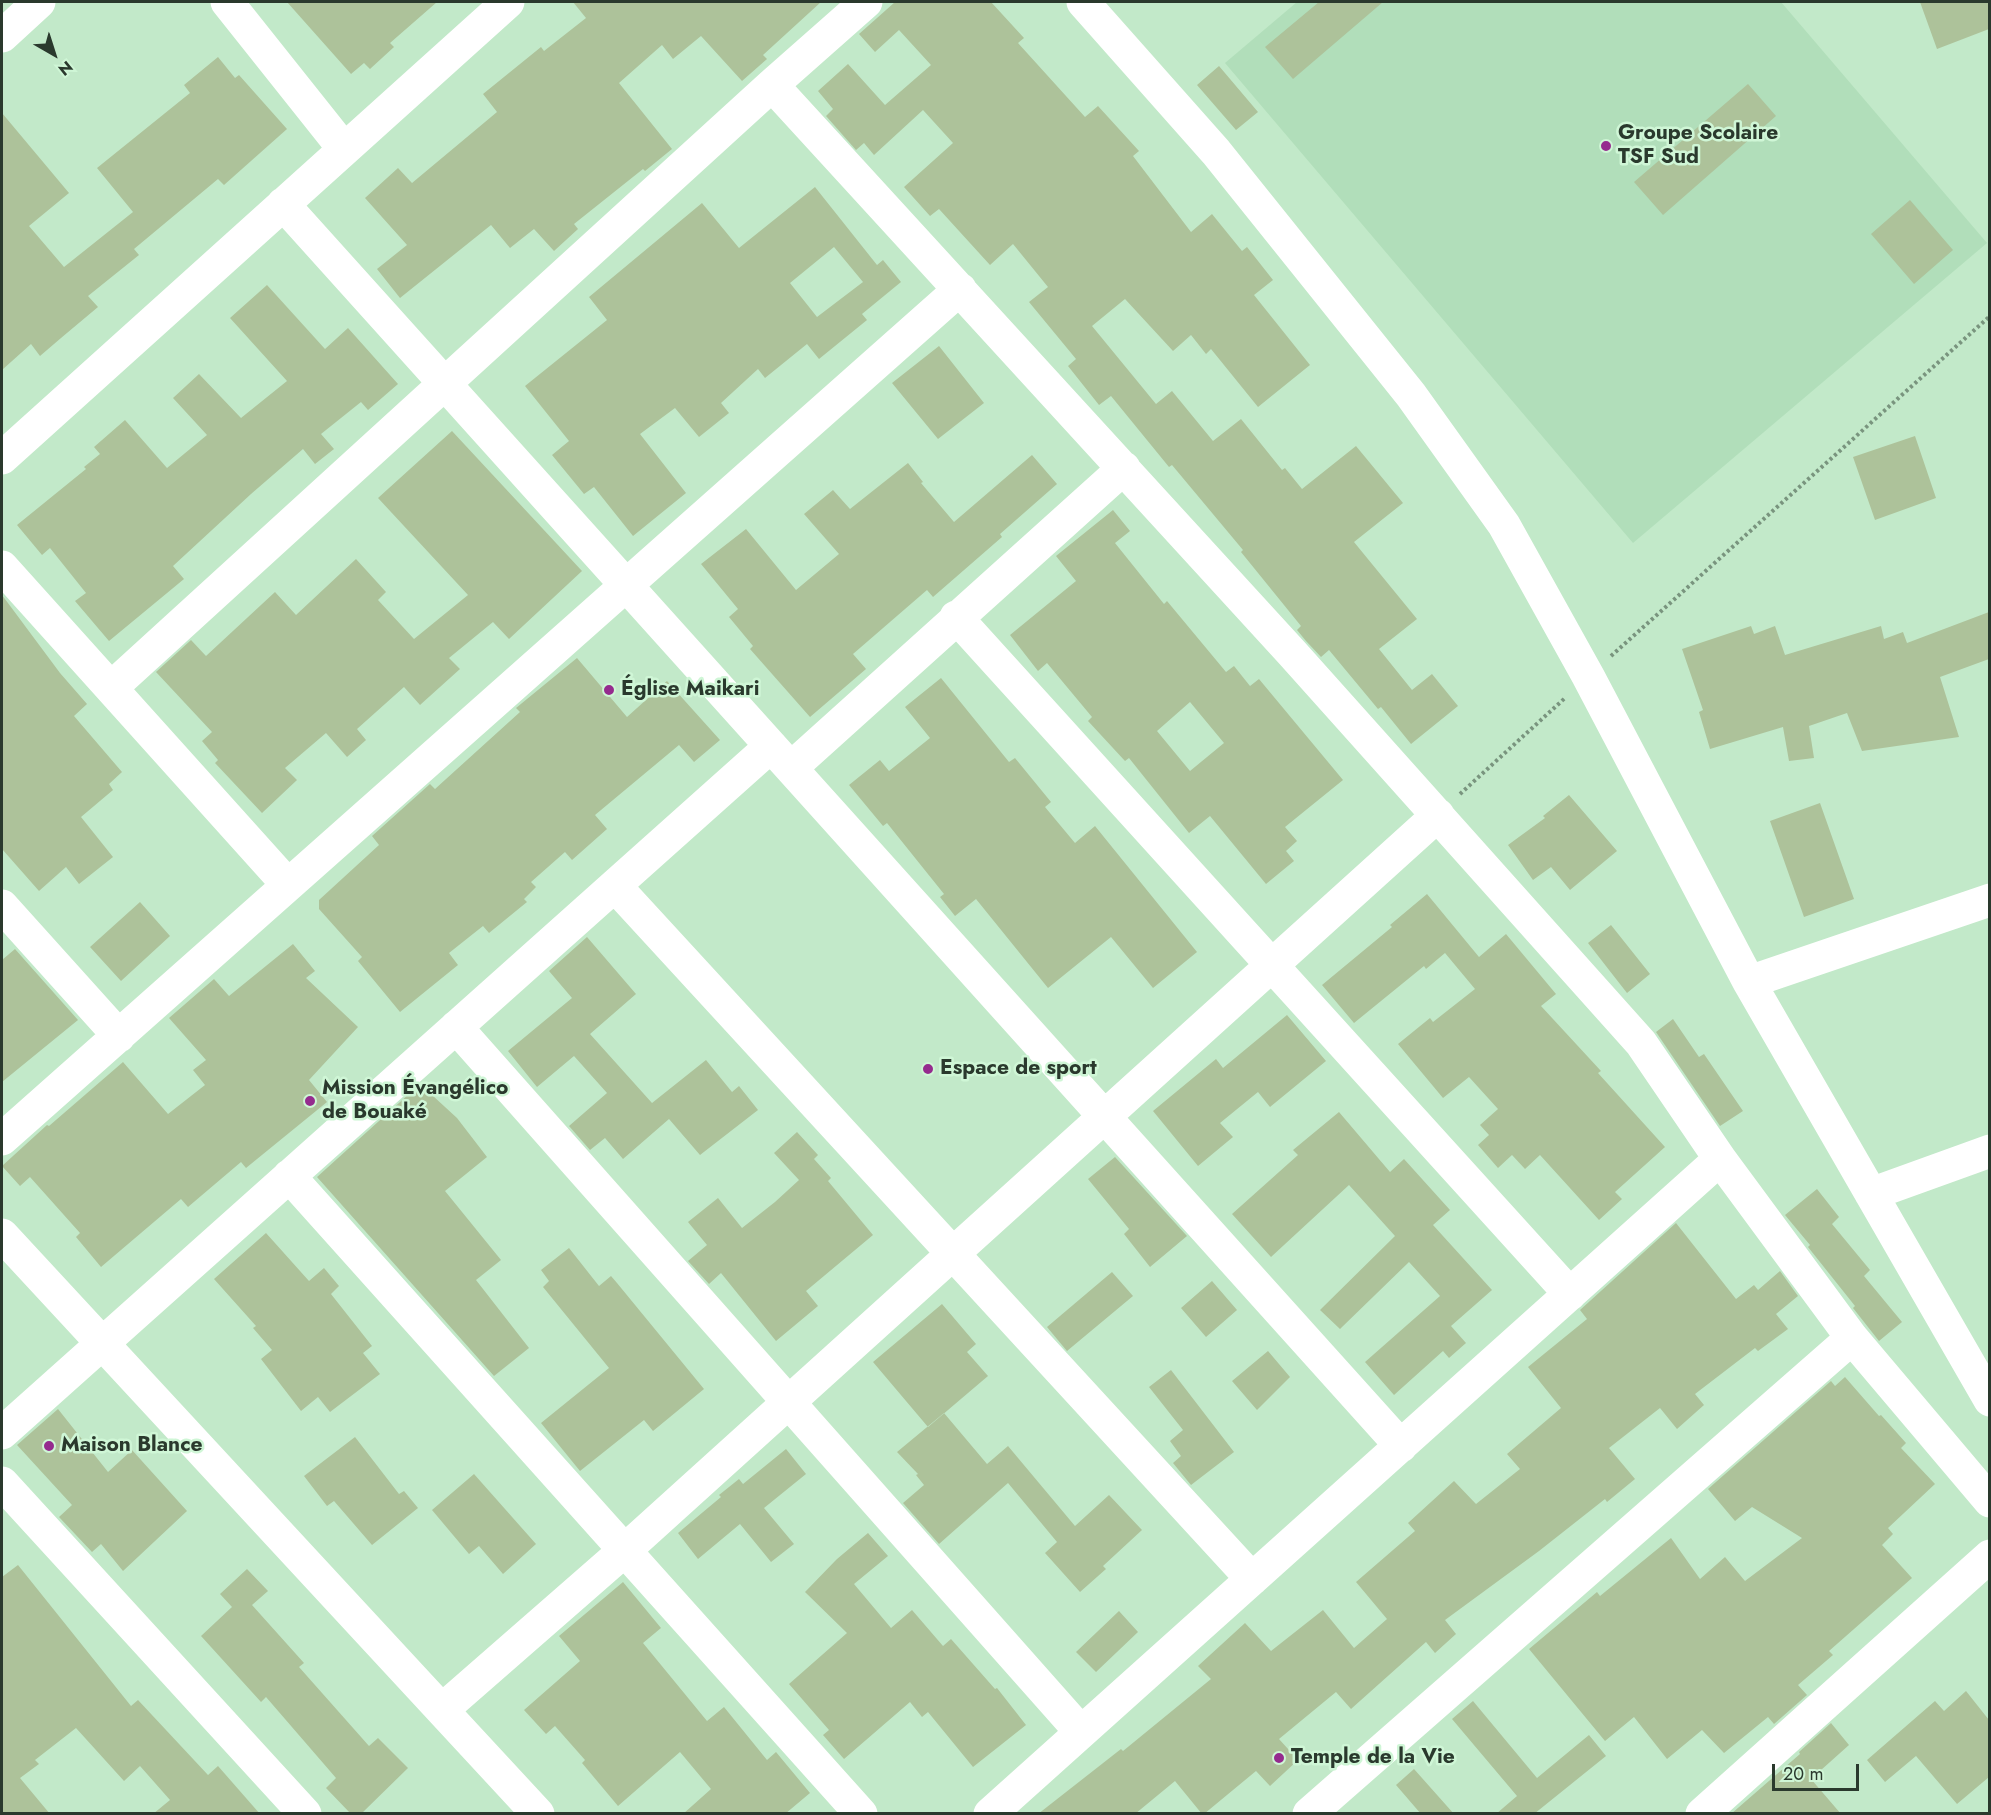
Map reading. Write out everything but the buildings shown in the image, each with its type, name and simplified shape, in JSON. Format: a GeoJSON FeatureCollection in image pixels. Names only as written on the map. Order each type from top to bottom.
{"type":"FeatureCollection","features":[{"type":"Feature","properties":{"kind":"street"},"geometry":{"type":"LineString","coordinates":[[2,36],[39,2]]}},
{"type":"Feature","properties":{"kind":"street"},"geometry":{"type":"LineString","coordinates":[[227,2],[344,149]]}},
{"type":"Feature","properties":{"kind":"street"},"geometry":{"type":"LineString","coordinates":[[2,458],[508,2]]}},
{"type":"Feature","properties":{"kind":"street"},"geometry":{"type":"LineString","coordinates":[[111,688],[866,2]]}},
{"type":"Feature","properties":{"kind":"street"},"geometry":{"type":"LineString","coordinates":[[1083,2],[1216,152],[1411,394],[1504,525],[1588,676],[1749,982],[1989,1400]]}},
{"type":"Feature","properties":{"kind":"street"},"geometry":{"type":"LineString","coordinates":[[772,85],[1124,468],[1641,1043],[1720,1160],[1851,1338],[1989,1501]]}},
{"type":"Feature","properties":{"kind":"street"},"geometry":{"type":"LineString","coordinates":[[283,204],[1401,1446]]}},
{"type":"Feature","properties":{"kind":"street"},"geometry":{"type":"LineString","coordinates":[[2,1139],[960,289]]}},
{"type":"Feature","properties":{"kind":"street"},"geometry":{"type":"LineString","coordinates":[[2,1433],[615,886],[956,617],[1124,468]]}},
{"type":"Feature","properties":{"kind":"street"},"geometry":{"type":"LineString","coordinates":[[2,567],[288,885]]}},
{"type":"Feature","properties":{"kind":"street"},"geometry":{"type":"LineString","coordinates":[[956,617],[1570,1294]]}},
{"type":"Feature","properties":{"kind":"street"},"geometry":{"type":"LineString","coordinates":[[442,1710],[624,1551],[1438,815]]}},
{"type":"Feature","properties":{"kind":"street"},"geometry":{"type":"LineString","coordinates":[[615,886],[1252,1579]]}},
{"type":"Feature","properties":{"kind":"street"},"geometry":{"type":"LineString","coordinates":[[1749,982],[1989,900]]}},
{"type":"Feature","properties":{"kind":"street"},"geometry":{"type":"LineString","coordinates":[[2,906],[119,1036]]}},
{"type":"Feature","properties":{"kind":"street"},"geometry":{"type":"LineString","coordinates":[[456,1027],[1081,1732]]}},
{"type":"Feature","properties":{"kind":"street"},"geometry":{"type":"LineString","coordinates":[[1870,1194],[1989,1151]]}},
{"type":"Feature","properties":{"kind":"street"},"geometry":{"type":"LineString","coordinates":[[990,1814],[1720,1160]]}},
{"type":"Feature","properties":{"kind":"street"},"geometry":{"type":"LineString","coordinates":[[289,1176],[861,1814]]}},
{"type":"Feature","properties":{"kind":"street"},"geometry":{"type":"LineString","coordinates":[[2,1235],[538,1814]]}},
{"type":"Feature","properties":{"kind":"street"},"geometry":{"type":"LineString","coordinates":[[1309,1814],[1851,1338]]}},
{"type":"Feature","properties":{"kind":"street"},"geometry":{"type":"LineString","coordinates":[[2,1483],[305,1814]]}},
{"type":"Feature","properties":{"kind":"street"},"geometry":{"type":"LineString","coordinates":[[1702,1814],[1989,1556]]}},
{"type":"Feature","properties":{"kind":"path"},"geometry":{"type":"LineString","coordinates":[[1438,815],[1588,676],[1989,316]]}},
{"type":"Feature","properties":{"kind":"shaded area"},"geometry":{"type":"Polygon","coordinates":[[[1297,2],[1781,2],[1987,243],[1633,543],[1225,63],[1297,2]]]}},
{"type":"Feature","properties":{"kind":"place","name":"Groupe Scolaire TSF Sud"},"geometry":{"type":"Point","coordinates":[1606,146]}},
{"type":"Feature","properties":{"kind":"place","name":"Église Maikari"},"geometry":{"type":"Point","coordinates":[609,690]}},
{"type":"Feature","properties":{"kind":"place","name":"Espace de sport"},"geometry":{"type":"Point","coordinates":[928,1069]}},
{"type":"Feature","properties":{"kind":"place","name":"Mission Évangélico de Bouaké"},"geometry":{"type":"Point","coordinates":[310,1101]}},
{"type":"Feature","properties":{"kind":"place","name":"Maison Blance"},"geometry":{"type":"Point","coordinates":[49,1446]}},
{"type":"Feature","properties":{"kind":"place","name":"Temple de la Vie"},"geometry":{"type":"Point","coordinates":[1279,1758]}}]}
